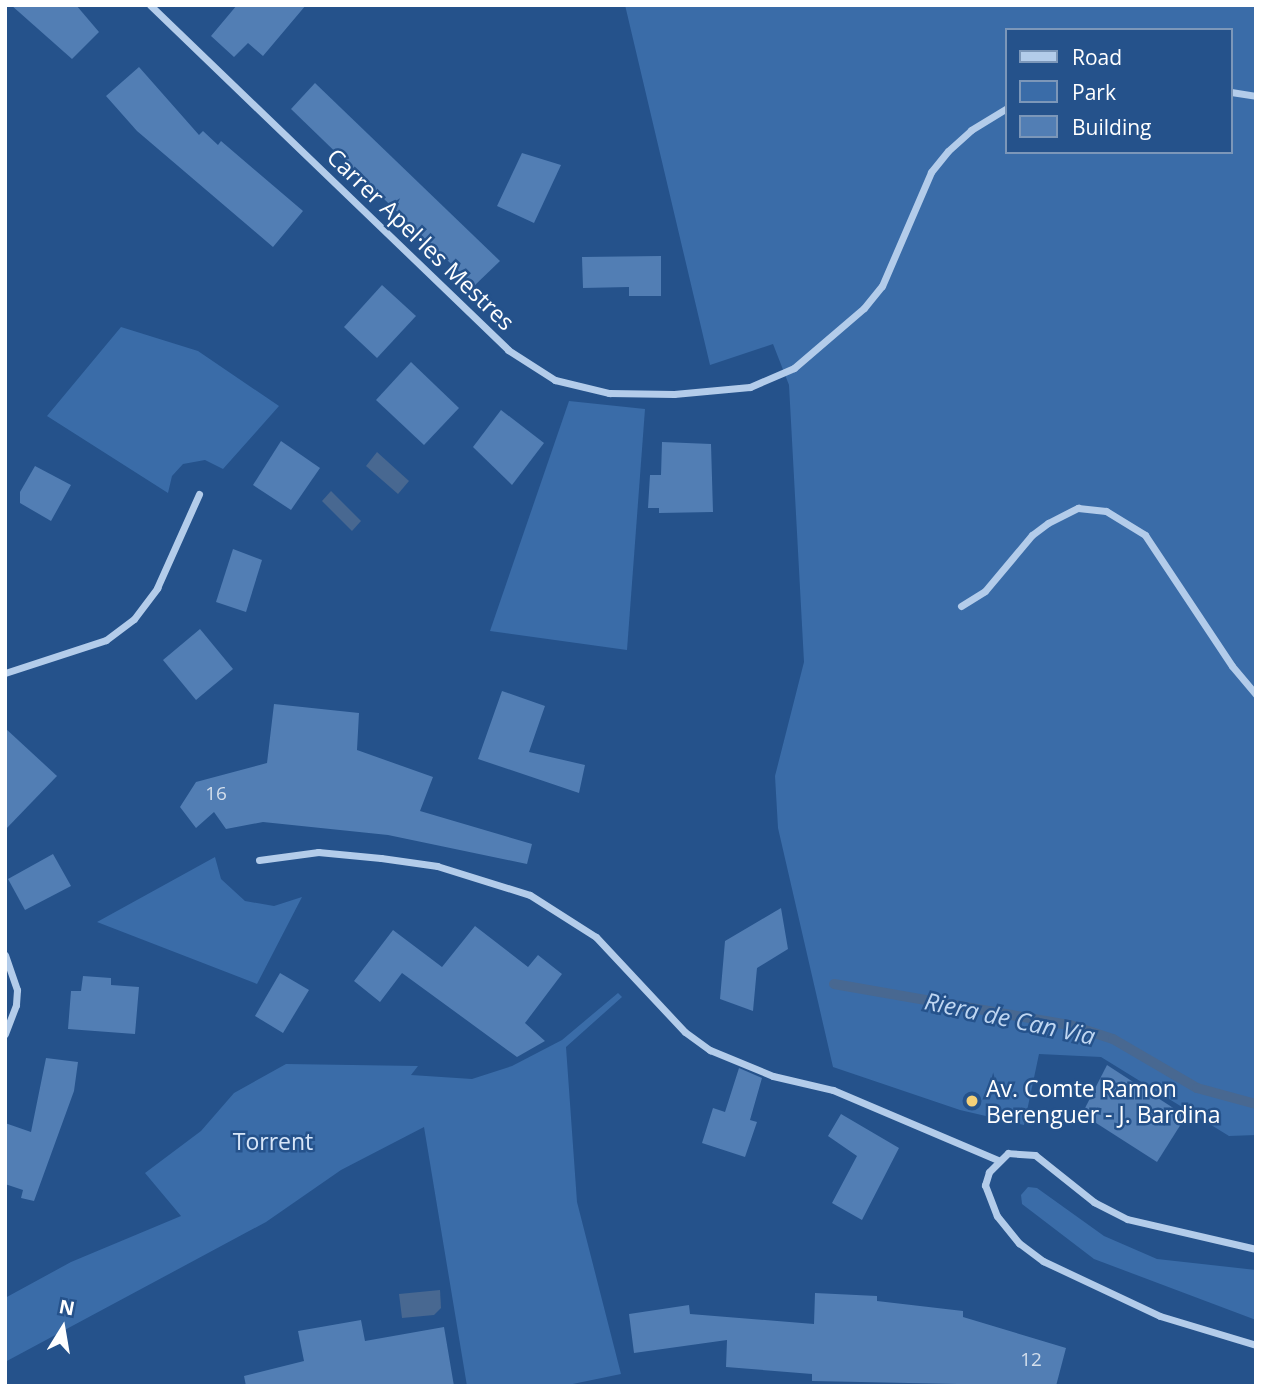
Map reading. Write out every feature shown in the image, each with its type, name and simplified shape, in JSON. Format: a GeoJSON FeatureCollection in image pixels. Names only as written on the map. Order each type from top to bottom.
{"type":"FeatureCollection","features":[{"type":"Feature","properties":{"kind":"street","name":"Carrer Apel·les Mestres"},"geometry":{"type":"LineString","coordinates":[[150,5],[530,368],[579,388],[609,393],[714,391],[750,387],[793,368],[864,308],[897,256],[931,172],[971,130],[1006,109]]}},
{"type":"Feature","properties":{"kind":"street"},"geometry":{"type":"LineString","coordinates":[[1233,92],[1256,96]]}},
{"type":"Feature","properties":{"kind":"street"},"geometry":{"type":"LineString","coordinates":[[5,673],[106,640],[134,619],[157,588],[199,494]]}},
{"type":"Feature","properties":{"kind":"street"},"geometry":{"type":"LineString","coordinates":[[961,606],[985,591],[1032,535],[1048,523],[1078,508],[1106,511],[1145,535],[1231,666],[1256,695]]}},
{"type":"Feature","properties":{"kind":"street"},"geometry":{"type":"LineString","coordinates":[[259,860],[318,852],[380,858],[463,873],[530,895],[596,937],[685,1032],[710,1050],[773,1076],[833,1090],[998,1160]]}},
{"type":"Feature","properties":{"kind":"street"},"geometry":{"type":"LineString","coordinates":[[5,955],[17,990],[16,1005],[5,1034]]}},
{"type":"Feature","properties":{"kind":"street"},"geometry":{"type":"LineString","coordinates":[[1256,1249],[1127,1219],[1094,1202],[1035,1155],[1008,1153],[998,1160],[985,1185],[988,1199],[1019,1243],[1044,1261],[1088,1286],[1160,1316],[1256,1345]]}},
{"type":"Feature","properties":{"kind":"green space"},"geometry":{"type":"Polygon","coordinates":[[[625,5],[1256,5],[1256,1135],[1229,1136],[1101,1057],[1039,1054],[1024,1125],[960,1110],[833,1067],[778,828],[775,776],[804,662],[789,385],[773,344],[710,365],[625,5]]]}},
{"type":"Feature","properties":{"kind":"green space"},"geometry":{"type":"Polygon","coordinates":[[[121,327],[198,351],[279,406],[223,469],[205,460],[183,464],[172,476],[168,493],[47,416],[121,327]]]}},
{"type":"Feature","properties":{"kind":"green space"},"geometry":{"type":"Polygon","coordinates":[[[569,401],[645,409],[627,650],[490,631],[569,401]]]}},
{"type":"Feature","properties":{"kind":"green space"},"geometry":{"type":"Polygon","coordinates":[[[215,857],[221,879],[245,901],[274,906],[302,897],[257,984],[97,922],[215,857]]]}},
{"type":"Feature","properties":{"kind":"green space","name":"Torrent"},"geometry":{"type":"Polygon","coordinates":[[[618,993],[622,997],[566,1047],[577,1202],[621,1374],[563,1386],[467,1386],[424,1127],[341,1170],[266,1222],[5,1362],[5,1298],[71,1262],[181,1216],[145,1173],[201,1131],[234,1093],[286,1064],[418,1066],[411,1075],[472,1079],[512,1066],[562,1040],[618,993]]]}},
{"type":"Feature","properties":{"kind":"green space"},"geometry":{"type":"Polygon","coordinates":[[[1028,1187],[1037,1188],[1104,1236],[1157,1259],[1256,1270],[1256,1320],[1094,1259],[1022,1204],[1021,1195],[1028,1187]]]}},
{"type":"Feature","properties":{"kind":"shaded area"},"geometry":{"type":"Polygon","coordinates":[[[377,452],[409,481],[398,494],[366,466],[377,452]]]}},
{"type":"Feature","properties":{"kind":"shaded area"},"geometry":{"type":"Polygon","coordinates":[[[331,491],[361,521],[352,531],[322,501],[331,491]]]}},
{"type":"Feature","properties":{"kind":"shaded area"},"geometry":{"type":"Polygon","coordinates":[[[440,1290],[441,1308],[434,1315],[402,1318],[399,1294],[440,1290]]]}},
{"type":"Feature","properties":{"kind":"building"},"geometry":{"type":"Polygon","coordinates":[[[11,5],[76,5],[99,32],[72,59],[11,5]]]}},
{"type":"Feature","properties":{"kind":"building"},"geometry":{"type":"Polygon","coordinates":[[[237,5],[306,5],[263,56],[248,43],[234,57],[211,36],[237,5]]]}},
{"type":"Feature","properties":{"kind":"building"},"geometry":{"type":"Polygon","coordinates":[[[139,67],[199,135],[203,131],[218,145],[221,141],[303,211],[273,247],[137,131],[106,96],[139,67]]]}},
{"type":"Feature","properties":{"kind":"building"},"geometry":{"type":"Polygon","coordinates":[[[315,83],[500,261],[474,286],[291,109],[315,83]]]}},
{"type":"Feature","properties":{"kind":"building"},"geometry":{"type":"Polygon","coordinates":[[[522,153],[561,165],[534,223],[497,206],[522,153]]]}},
{"type":"Feature","properties":{"kind":"building"},"geometry":{"type":"Polygon","coordinates":[[[661,256],[661,296],[629,296],[629,287],[583,288],[582,257],[661,256]]]}},
{"type":"Feature","properties":{"kind":"building"},"geometry":{"type":"Polygon","coordinates":[[[382,285],[416,316],[377,358],[344,327],[382,285]]]}},
{"type":"Feature","properties":{"kind":"building"},"geometry":{"type":"Polygon","coordinates":[[[411,362],[459,408],[424,445],[376,400],[411,362]]]}},
{"type":"Feature","properties":{"kind":"building"},"geometry":{"type":"Polygon","coordinates":[[[501,410],[544,443],[512,485],[473,447],[501,410]]]}},
{"type":"Feature","properties":{"kind":"building"},"geometry":{"type":"Polygon","coordinates":[[[281,441],[320,468],[291,510],[253,485],[281,441]]]}},
{"type":"Feature","properties":{"kind":"building"},"geometry":{"type":"Polygon","coordinates":[[[662,442],[711,444],[713,512],[659,513],[659,508],[648,508],[650,475],[661,475],[662,442]]]}},
{"type":"Feature","properties":{"kind":"building"},"geometry":{"type":"Polygon","coordinates":[[[35,466],[71,485],[51,521],[20,503],[20,492],[35,466]]]}},
{"type":"Feature","properties":{"kind":"building"},"geometry":{"type":"Polygon","coordinates":[[[233,549],[262,560],[246,612],[216,602],[233,549]]]}},
{"type":"Feature","properties":{"kind":"building"},"geometry":{"type":"Polygon","coordinates":[[[200,629],[233,669],[196,700],[163,660],[200,629]]]}},
{"type":"Feature","properties":{"kind":"building"},"geometry":{"type":"Polygon","coordinates":[[[502,691],[545,706],[529,752],[585,765],[579,793],[478,759],[502,691]]]}},
{"type":"Feature","properties":{"kind":"building"},"geometry":{"type":"Polygon","coordinates":[[[274,704],[359,713],[357,750],[433,777],[420,811],[532,844],[527,864],[388,835],[263,822],[226,829],[214,812],[196,828],[180,807],[196,782],[267,763],[274,704]]]}},
{"type":"Feature","properties":{"kind":"building"},"geometry":{"type":"Polygon","coordinates":[[[5,728],[57,776],[5,830],[5,728]]]}},
{"type":"Feature","properties":{"kind":"building"},"geometry":{"type":"Polygon","coordinates":[[[53,854],[71,886],[25,910],[8,879],[53,854]]]}},
{"type":"Feature","properties":{"kind":"building"},"geometry":{"type":"Polygon","coordinates":[[[781,908],[788,949],[757,968],[753,1011],[720,999],[725,941],[781,908]]]}},
{"type":"Feature","properties":{"kind":"building"},"geometry":{"type":"Polygon","coordinates":[[[475,926],[528,967],[538,955],[562,974],[525,1023],[545,1041],[517,1057],[402,973],[380,1002],[354,981],[393,930],[442,967],[475,926]]]}},
{"type":"Feature","properties":{"kind":"building"},"geometry":{"type":"Polygon","coordinates":[[[280,973],[309,990],[283,1033],[255,1016],[280,973]]]}},
{"type":"Feature","properties":{"kind":"building"},"geometry":{"type":"Polygon","coordinates":[[[83,976],[111,978],[111,985],[139,987],[135,1034],[68,1029],[71,991],[81,991],[83,976]]]}},
{"type":"Feature","properties":{"kind":"building"},"geometry":{"type":"Polygon","coordinates":[[[46,1058],[78,1062],[74,1091],[34,1201],[21,1198],[23,1190],[5,1184],[5,1123],[31,1132],[46,1058]]]}},
{"type":"Feature","properties":{"kind":"building"},"geometry":{"type":"Polygon","coordinates":[[[1107,1065],[1181,1113],[1181,1124],[1157,1162],[1082,1114],[1107,1065]]]}},
{"type":"Feature","properties":{"kind":"building"},"geometry":{"type":"Polygon","coordinates":[[[739,1068],[762,1078],[750,1120],[757,1122],[745,1157],[702,1143],[713,1108],[725,1112],[739,1068]]]}},
{"type":"Feature","properties":{"kind":"building"},"geometry":{"type":"Polygon","coordinates":[[[841,1114],[899,1148],[862,1220],[832,1203],[857,1156],[828,1136],[841,1114]]]}},
{"type":"Feature","properties":{"kind":"building"},"geometry":{"type":"Polygon","coordinates":[[[815,1293],[877,1296],[877,1301],[963,1311],[963,1317],[1066,1348],[1056,1386],[812,1381],[812,1374],[726,1367],[727,1340],[634,1353],[629,1314],[689,1305],[690,1314],[814,1324],[815,1293]]]}},
{"type":"Feature","properties":{"kind":"building"},"geometry":{"type":"Polygon","coordinates":[[[361,1320],[365,1341],[444,1327],[454,1386],[246,1386],[244,1376],[304,1361],[298,1331],[361,1320]]]}},
{"type":"Feature","properties":{"kind":"waterway","name":"Riera de Can Via"},"geometry":{"type":"LineString","coordinates":[[834,984],[1070,1025],[1113,1039],[1197,1088],[1256,1104]]}},
{"type":"Feature","properties":{"kind":"place","name":"Av. Comte Ramon Berenguer - J. Bardina"},"geometry":{"type":"Point","coordinates":[972,1101]}}]}
